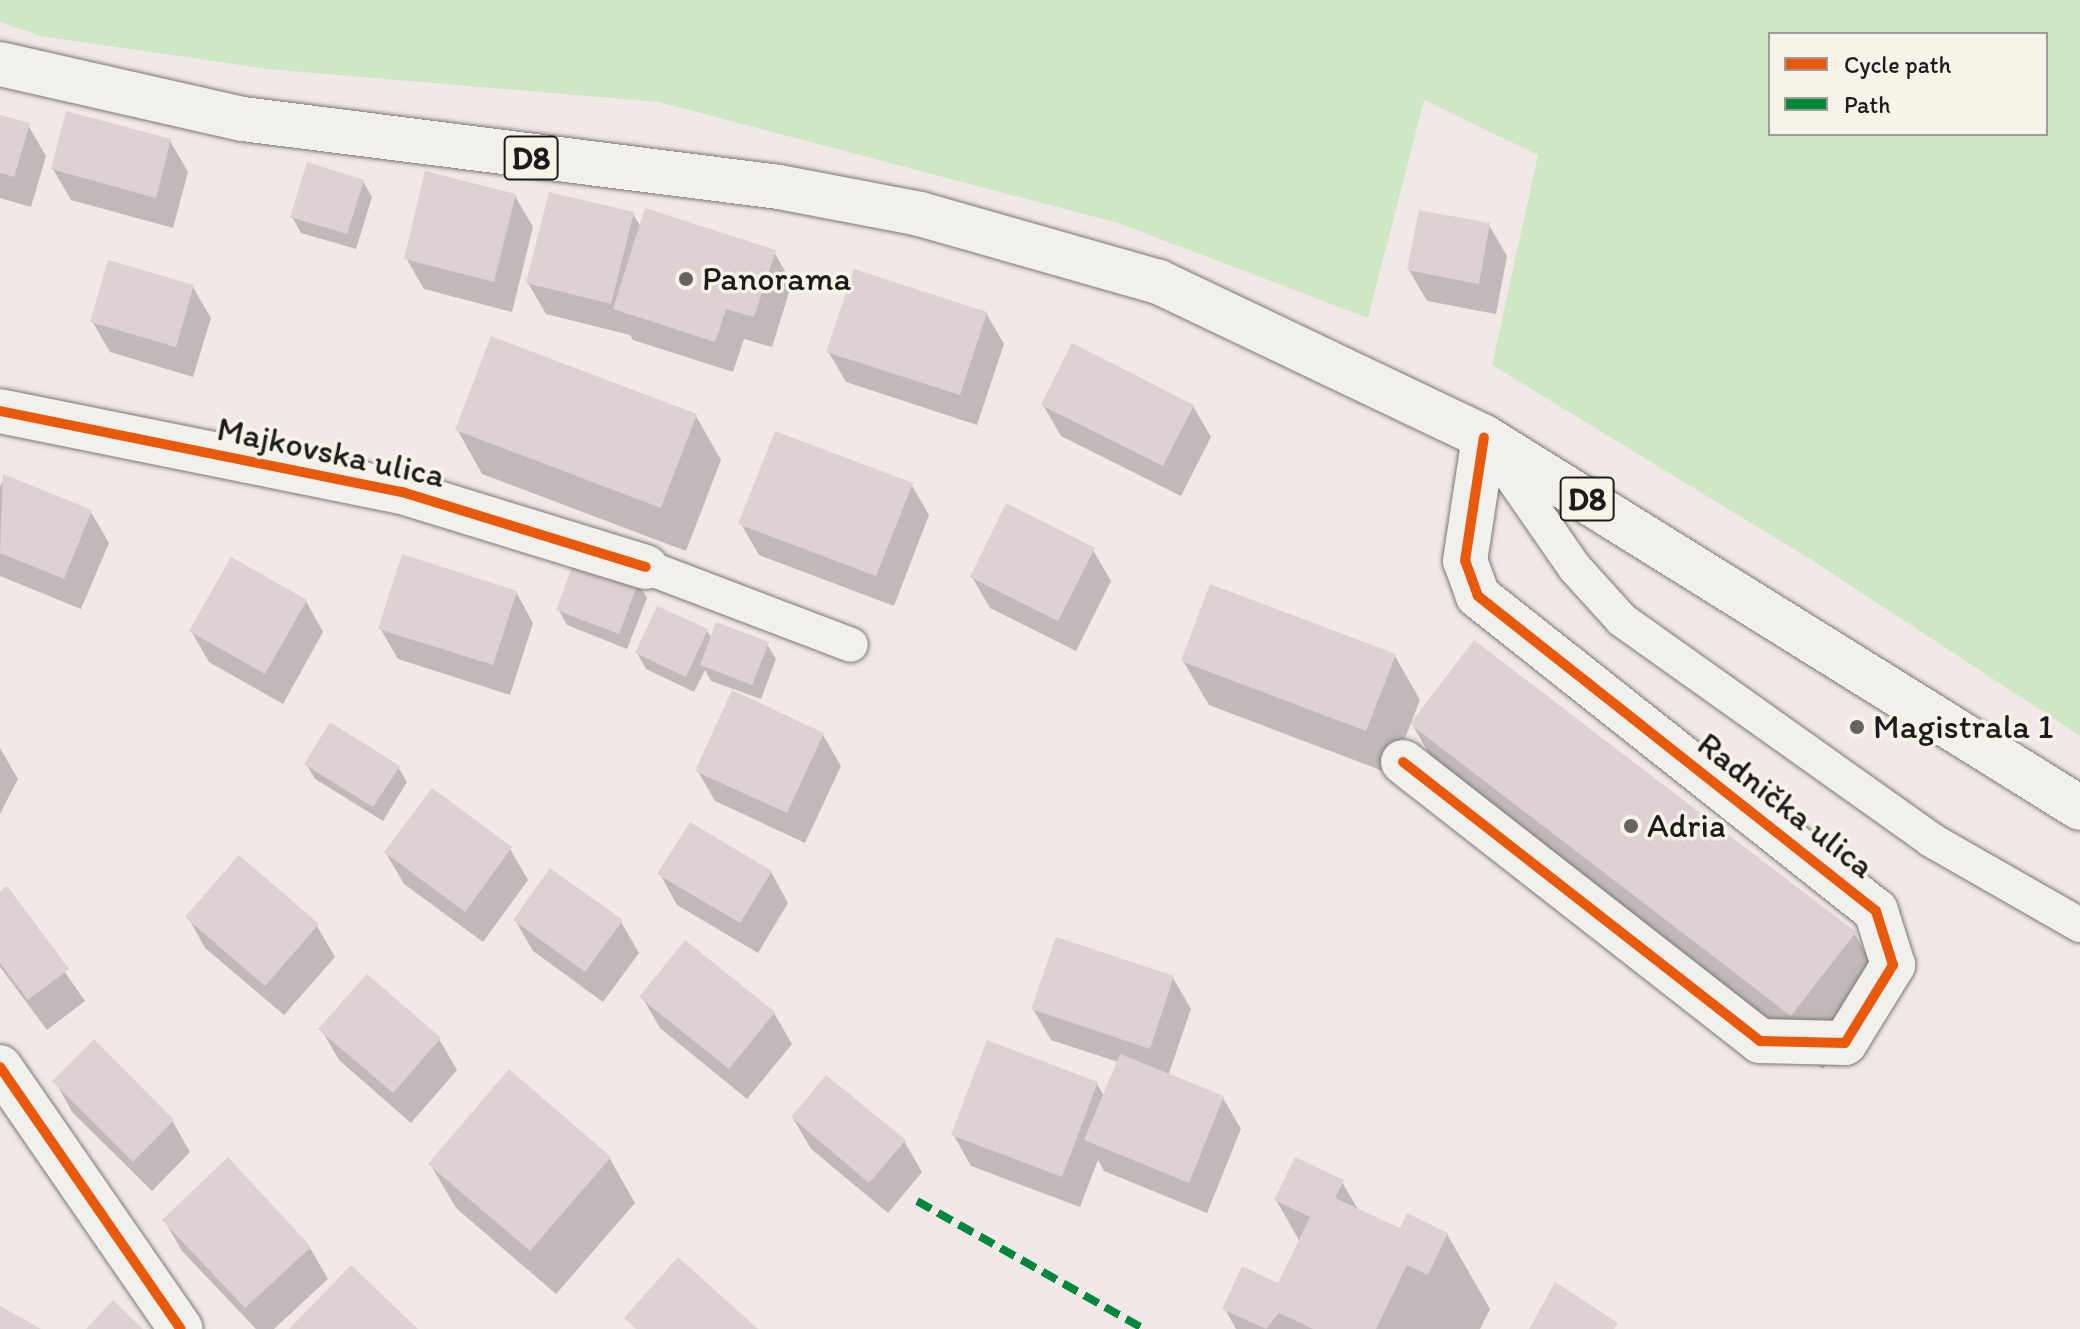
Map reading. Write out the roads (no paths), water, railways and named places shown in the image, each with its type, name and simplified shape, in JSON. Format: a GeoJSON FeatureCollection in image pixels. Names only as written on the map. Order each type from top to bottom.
{"type":"FeatureCollection","features":[{"type":"Feature","properties":{"kind":"street","name":"D8"},"geometry":{"type":"LineString","coordinates":[[0,64],[243,119],[779,187],[920,214],[1159,282],[1484,437],[2080,808]]}},
{"type":"Feature","properties":{"kind":"street","name":"Majkovska ulica"},"geometry":{"type":"LineString","coordinates":[[0,411],[402,492],[646,567]]}},
{"type":"Feature","properties":{"kind":"street","name":"Radnička ulica"},"geometry":{"type":"LineString","coordinates":[[1403,762],[1760,1041],[1845,1043],[1893,965],[1876,911],[1478,596],[1465,561],[1484,437]]}},
{"type":"Feature","properties":{"kind":"street"},"geometry":{"type":"LineString","coordinates":[[0,1067],[181,1329]]}},
{"type":"Feature","properties":{"kind":"lane","name":"Radnička ulica"},"geometry":{"type":"LineString","coordinates":[[1484,437],[1575,568],[1622,620],[1931,840],[2080,925]]}},
{"type":"Feature","properties":{"kind":"lane"},"geometry":{"type":"LineString","coordinates":[[646,567],[851,645]]}},
{"type":"Feature","properties":{"kind":"place","name":"Panorama"},"geometry":{"type":"Point","coordinates":[686,279]}},
{"type":"Feature","properties":{"kind":"place","name":"Magistrala 1"},"geometry":{"type":"Point","coordinates":[1857,727]}},
{"type":"Feature","properties":{"kind":"place","name":"Adria"},"geometry":{"type":"Point","coordinates":[1631,826]}}]}
